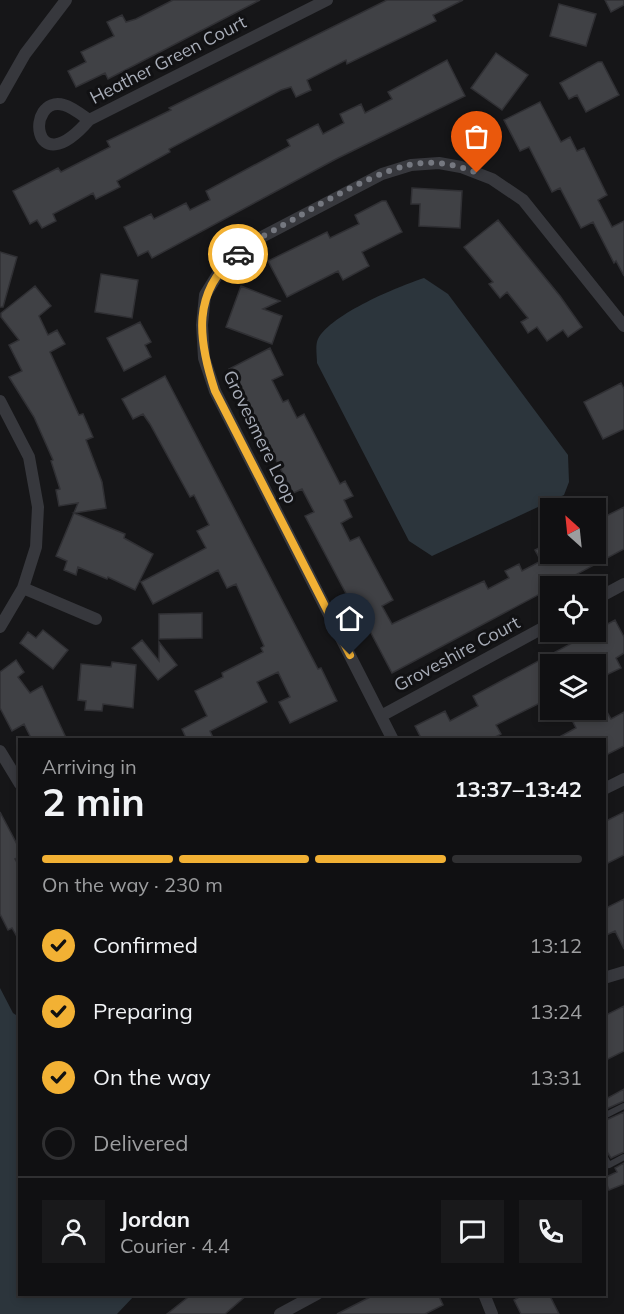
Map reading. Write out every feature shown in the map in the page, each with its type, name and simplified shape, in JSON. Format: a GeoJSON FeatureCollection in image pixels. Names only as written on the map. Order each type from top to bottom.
{"type":"FeatureCollection","features":[{"type":"Feature","properties":{"kind":"street"},"geometry":{"type":"LineString","coordinates":[[0,98],[25,54],[66,0]]}},
{"type":"Feature","properties":{"kind":"street","name":"Heather Green Court"},"geometry":{"type":"LineString","coordinates":[[89,120],[327,0]]}},
{"type":"Feature","properties":{"kind":"street","name":"Grovesmere Loop"},"geometry":{"type":"LineString","coordinates":[[392,738],[212,380],[204,358],[202,325],[205,295],[223,266],[256,240],[382,174],[411,165],[439,163],[461,167],[492,179],[523,200],[624,326]]}},
{"type":"Feature","properties":{"kind":"street"},"geometry":{"type":"LineString","coordinates":[[0,401],[28,457],[38,507],[36,547],[23,588],[0,627]]}},
{"type":"Feature","properties":{"kind":"street"},"geometry":{"type":"LineString","coordinates":[[606,594],[624,584]]}},
{"type":"Feature","properties":{"kind":"street"},"geometry":{"type":"LineString","coordinates":[[23,588],[96,619]]}},
{"type":"Feature","properties":{"kind":"street","name":"Groveshire Court"},"geometry":{"type":"LineString","coordinates":[[381,716],[540,629]]}},
{"type":"Feature","properties":{"kind":"street"},"geometry":{"type":"LineString","coordinates":[[0,751],[18,781]]}},
{"type":"Feature","properties":{"kind":"street"},"geometry":{"type":"LineString","coordinates":[[606,788],[624,779]]}},
{"type":"Feature","properties":{"kind":"street"},"geometry":{"type":"LineString","coordinates":[[606,977],[624,972]]}},
{"type":"Feature","properties":{"kind":"street"},"geometry":{"type":"LineString","coordinates":[[287,1312],[314,1296]]}},
{"type":"Feature","properties":{"kind":"street"},"geometry":{"type":"LineString","coordinates":[[485,1296],[492,1314]]}},
{"type":"Feature","properties":{"kind":"lane"},"geometry":{"type":"LineString","coordinates":[[606,1115],[624,1106]]}},
{"type":"Feature","properties":{"kind":"lane"},"geometry":{"type":"LineString","coordinates":[[606,1160],[609,1165],[624,1157]]}},
{"type":"Feature","properties":{"kind":"shaded area"},"geometry":{"type":"Polygon","coordinates":[[[424,278],[448,294],[568,455],[569,482],[564,495],[558,498],[540,498],[540,506],[432,556],[409,541],[317,363],[318,339],[325,330],[366,302],[424,278]]]}},
{"type":"Feature","properties":{"kind":"shaded area"},"geometry":{"type":"Polygon","coordinates":[[[0,988],[13,1013],[18,1016],[18,1296],[134,1296],[117,1314],[0,1314],[0,988]]]}},
{"type":"Feature","properties":{"kind":"building"},"geometry":{"type":"Polygon","coordinates":[[[173,0],[260,0],[108,79],[105,73],[76,87],[68,71],[86,62],[81,52],[114,36],[107,22],[122,15],[126,22],[136,19],[173,0]]]}},
{"type":"Feature","properties":{"kind":"building"},"geometry":{"type":"Polygon","coordinates":[[[387,0],[463,0],[433,15],[436,21],[347,64],[346,60],[307,80],[311,90],[296,97],[291,87],[281,90],[169,149],[170,152],[117,181],[120,187],[96,199],[93,193],[53,214],[56,221],[42,228],[37,220],[30,224],[13,191],[58,168],[61,172],[110,147],[107,141],[171,110],[169,108],[387,0]]]}},
{"type":"Feature","properties":{"kind":"building"},"geometry":{"type":"Polygon","coordinates":[[[605,0],[624,0],[624,5],[611,12],[605,0]]]}},
{"type":"Feature","properties":{"kind":"building"},"geometry":{"type":"Polygon","coordinates":[[[559,4],[596,14],[586,46],[550,36],[559,4]]]}},
{"type":"Feature","properties":{"kind":"building"},"geometry":{"type":"Polygon","coordinates":[[[496,53],[528,75],[502,110],[471,88],[496,53]]]}},
{"type":"Feature","properties":{"kind":"building"},"geometry":{"type":"Polygon","coordinates":[[[447,60],[465,96],[336,159],[152,258],[148,251],[138,256],[124,227],[151,214],[154,219],[186,203],[190,210],[210,200],[206,191],[290,146],[287,140],[318,124],[323,134],[344,123],[340,114],[361,104],[365,113],[392,99],[388,92],[447,60]]]}},
{"type":"Feature","properties":{"kind":"building"},"geometry":{"type":"Polygon","coordinates":[[[602,62],[619,95],[586,112],[577,95],[569,99],[560,83],[602,62]]]}},
{"type":"Feature","properties":{"kind":"building"},"geometry":{"type":"Polygon","coordinates":[[[540,102],[561,142],[570,137],[577,151],[584,148],[607,195],[598,200],[612,227],[624,221],[624,276],[616,261],[614,263],[593,222],[581,228],[560,188],[552,192],[529,147],[520,151],[504,120],[540,102]]]}},
{"type":"Feature","properties":{"kind":"building"},"geometry":{"type":"Polygon","coordinates":[[[412,188],[462,191],[460,228],[419,226],[420,204],[411,204],[412,188]]]}},
{"type":"Feature","properties":{"kind":"building"},"geometry":{"type":"Polygon","coordinates":[[[386,201],[402,232],[362,252],[369,266],[343,280],[338,271],[287,297],[268,261],[327,232],[330,238],[359,224],[355,215],[386,201]]]}},
{"type":"Feature","properties":{"kind":"building"},"geometry":{"type":"Polygon","coordinates":[[[498,220],[560,296],[582,327],[568,337],[563,330],[547,341],[537,327],[528,333],[521,322],[528,318],[507,292],[500,298],[489,284],[493,282],[464,247],[498,220]]]}},
{"type":"Feature","properties":{"kind":"building"},"geometry":{"type":"Polygon","coordinates":[[[0,252],[17,257],[3,307],[0,307],[0,252]]]}},
{"type":"Feature","properties":{"kind":"building"},"geometry":{"type":"Polygon","coordinates":[[[101,274],[138,280],[132,318],[95,312],[101,274]]]}},
{"type":"Feature","properties":{"kind":"building"},"geometry":{"type":"Polygon","coordinates":[[[35,286],[51,306],[39,316],[48,335],[57,330],[65,344],[50,352],[79,415],[83,414],[93,437],[86,440],[102,482],[106,508],[74,513],[125,534],[124,538],[153,554],[135,590],[108,577],[107,579],[78,567],[76,575],[64,570],[67,561],[56,556],[78,503],[59,506],[56,490],[60,489],[51,461],[53,460],[34,417],[9,377],[22,371],[9,345],[19,340],[1,317],[1,313],[35,286]]]}},
{"type":"Feature","properties":{"kind":"building"},"geometry":{"type":"Polygon","coordinates":[[[241,286],[280,301],[263,309],[282,316],[272,344],[226,327],[241,286]]]}},
{"type":"Feature","properties":{"kind":"building"},"geometry":{"type":"Polygon","coordinates":[[[140,322],[151,342],[145,345],[151,357],[124,371],[107,338],[140,322]]]}},
{"type":"Feature","properties":{"kind":"building"},"geometry":{"type":"Polygon","coordinates":[[[270,348],[283,375],[272,380],[283,402],[288,400],[297,418],[304,414],[340,484],[345,481],[353,496],[344,500],[352,517],[341,523],[350,541],[359,537],[393,600],[382,606],[392,624],[484,581],[488,589],[509,578],[505,571],[519,564],[522,571],[540,562],[540,564],[596,564],[573,576],[540,576],[540,594],[392,673],[362,616],[359,618],[305,516],[314,512],[302,489],[293,493],[229,369],[270,348]]]}},
{"type":"Feature","properties":{"kind":"building"},"geometry":{"type":"Polygon","coordinates":[[[165,376],[318,669],[321,668],[337,701],[290,723],[279,702],[290,697],[278,672],[257,682],[267,702],[210,731],[213,738],[186,738],[182,729],[207,716],[195,691],[223,677],[222,673],[263,652],[261,648],[264,646],[236,584],[227,588],[218,570],[153,604],[141,582],[206,548],[197,531],[209,525],[194,495],[190,497],[150,424],[143,414],[133,419],[122,399],[165,376]]]}},
{"type":"Feature","properties":{"kind":"building"},"geometry":{"type":"Polygon","coordinates":[[[621,383],[624,389],[624,429],[603,439],[584,402],[621,383]]]}},
{"type":"Feature","properties":{"kind":"building"},"geometry":{"type":"Polygon","coordinates":[[[624,507],[624,549],[606,559],[606,516],[624,507]]]}},
{"type":"Feature","properties":{"kind":"building"},"geometry":{"type":"Polygon","coordinates":[[[540,547],[540,559],[535,550],[540,547]]]}},
{"type":"Feature","properties":{"kind":"building"},"geometry":{"type":"Polygon","coordinates":[[[202,613],[202,638],[159,639],[159,614],[202,613]]]}},
{"type":"Feature","properties":{"kind":"building"},"geometry":{"type":"Polygon","coordinates":[[[615,620],[624,637],[624,653],[616,658],[621,668],[606,675],[606,654],[551,654],[574,642],[606,642],[606,625],[615,620]]]}},
{"type":"Feature","properties":{"kind":"building"},"geometry":{"type":"Polygon","coordinates":[[[43,630],[68,650],[53,669],[20,643],[28,632],[36,638],[43,630]]]}},
{"type":"Feature","properties":{"kind":"building"},"geometry":{"type":"Polygon","coordinates":[[[142,640],[159,661],[159,642],[177,665],[158,680],[132,648],[142,640]]]}},
{"type":"Feature","properties":{"kind":"building"},"geometry":{"type":"Polygon","coordinates":[[[16,660],[24,672],[18,677],[30,693],[42,686],[66,738],[31,738],[24,724],[12,731],[0,708],[0,672],[16,660]]]}},
{"type":"Feature","properties":{"kind":"building"},"geometry":{"type":"Polygon","coordinates":[[[540,660],[540,703],[496,725],[501,734],[494,738],[421,738],[415,726],[445,711],[450,721],[478,706],[473,696],[540,660]]]}},
{"type":"Feature","properties":{"kind":"building"},"geometry":{"type":"Polygon","coordinates":[[[112,662],[136,665],[133,708],[103,704],[102,711],[85,710],[86,701],[78,700],[81,664],[111,667],[112,662]]]}},
{"type":"Feature","properties":{"kind":"building"},"geometry":{"type":"Polygon","coordinates":[[[606,710],[611,719],[624,712],[624,746],[606,755],[606,738],[558,738],[576,728],[573,722],[577,720],[606,720],[606,710]]]}},
{"type":"Feature","properties":{"kind":"building"},"geometry":{"type":"Polygon","coordinates":[[[0,812],[18,846],[18,858],[15,859],[18,864],[18,938],[12,928],[8,930],[0,914],[0,812]]]}},
{"type":"Feature","properties":{"kind":"building"},"geometry":{"type":"Polygon","coordinates":[[[624,812],[624,855],[606,864],[606,821],[624,812]]]}},
{"type":"Feature","properties":{"kind":"building"},"geometry":{"type":"Polygon","coordinates":[[[624,899],[624,949],[615,931],[606,935],[606,908],[624,899]]]}},
{"type":"Feature","properties":{"kind":"building"},"geometry":{"type":"Polygon","coordinates":[[[624,1006],[624,1051],[606,1060],[606,1015],[624,1006]]]}},
{"type":"Feature","properties":{"kind":"building"},"geometry":{"type":"Polygon","coordinates":[[[624,1089],[624,1101],[606,1109],[606,1099],[624,1089]]]}},
{"type":"Feature","properties":{"kind":"building"},"geometry":{"type":"Polygon","coordinates":[[[624,1112],[624,1152],[611,1158],[606,1150],[606,1120],[624,1112]]]}},
{"type":"Feature","properties":{"kind":"building"},"geometry":{"type":"Polygon","coordinates":[[[624,1163],[624,1184],[609,1190],[606,1177],[617,1172],[615,1168],[624,1163]]]}},
{"type":"Feature","properties":{"kind":"building"},"geometry":{"type":"Polygon","coordinates":[[[190,1296],[246,1296],[225,1314],[167,1314],[190,1296]]]}},
{"type":"Feature","properties":{"kind":"building"},"geometry":{"type":"Polygon","coordinates":[[[372,1296],[439,1296],[443,1305],[425,1314],[337,1314],[372,1296]]]}},
{"type":"Feature","properties":{"kind":"building"},"geometry":{"type":"Polygon","coordinates":[[[521,1296],[550,1296],[559,1314],[521,1314],[514,1300],[521,1296]]]}},
{"type":"Feature","properties":{"kind":"way so far"},"geometry":{"type":"LineString","coordinates":[[238,254],[256,240],[382,174],[411,165],[439,163],[477,173]]}},
{"type":"Feature","properties":{"kind":"route"},"geometry":{"type":"LineString","coordinates":[[238,254],[223,266],[205,295],[202,325],[204,358],[215,391],[350,655]]}}]}
